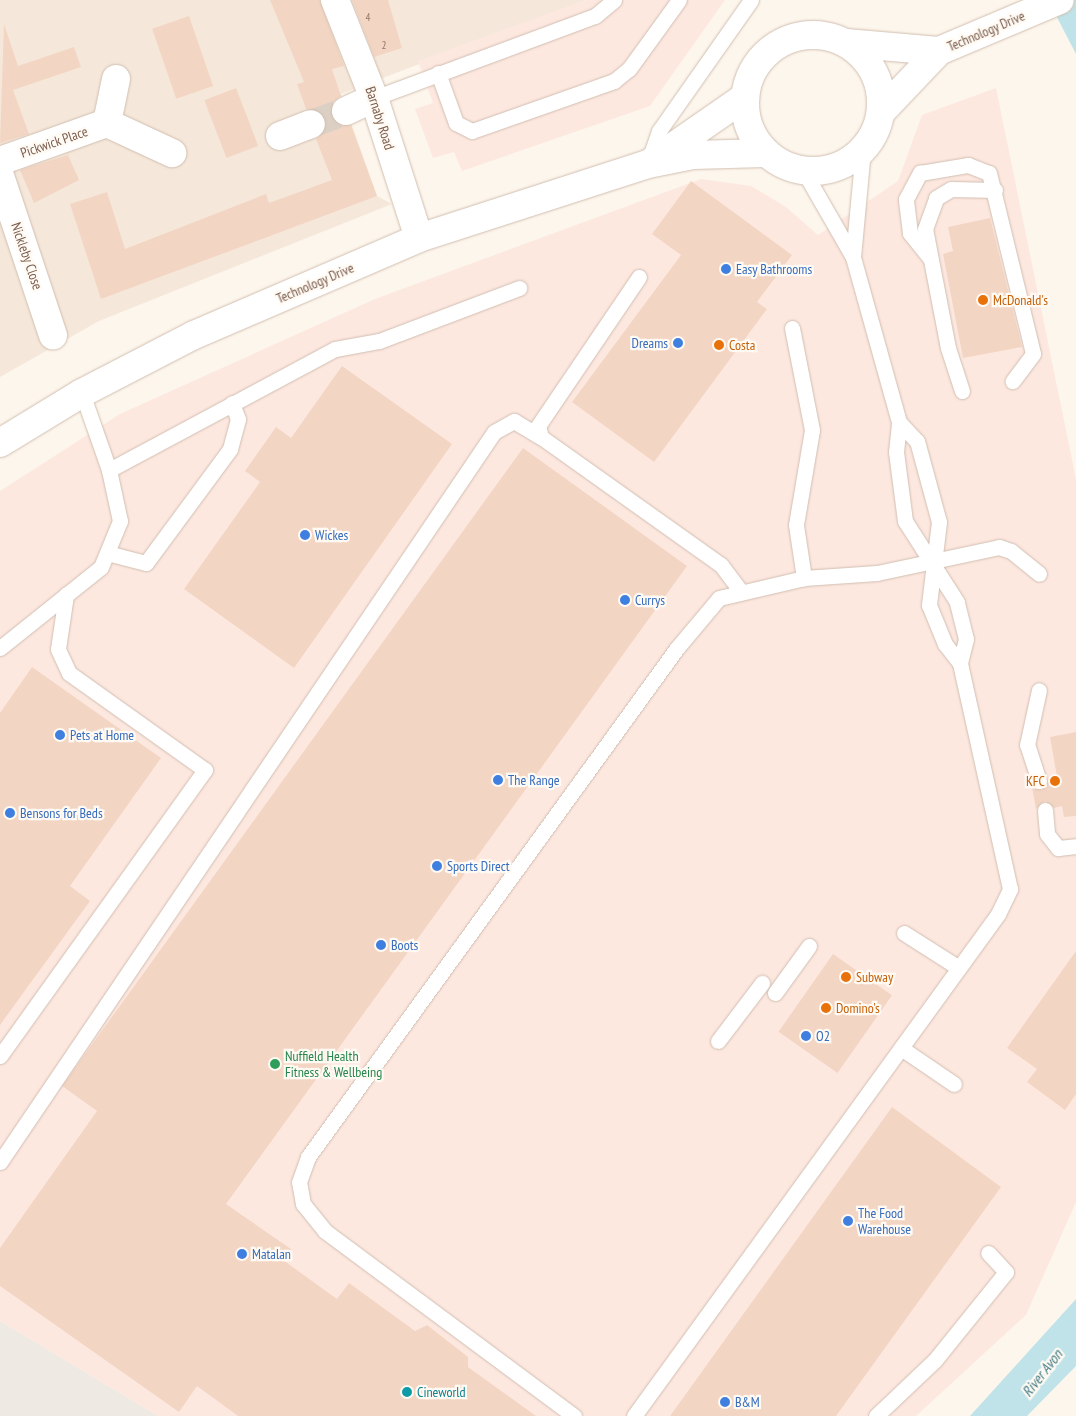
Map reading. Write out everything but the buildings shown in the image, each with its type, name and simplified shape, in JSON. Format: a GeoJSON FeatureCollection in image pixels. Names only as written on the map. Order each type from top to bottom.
{"type":"FeatureCollection","features":[{"type":"Feature","properties":{"kind":"street","name":"Barnaby Road"},"geometry":{"type":"LineString","coordinates":[[335,0],[374,98],[419,238]]}},
{"type":"Feature","properties":{"kind":"street","name":"Technology Drive"},"geometry":{"type":"LineString","coordinates":[[881,112],[939,51],[1060,0]]}},
{"type":"Feature","properties":{"kind":"street"},"geometry":{"type":"LineString","coordinates":[[828,36],[846,43],[873,70],[881,112],[863,149],[838,165],[803,170],[765,153],[752,135],[745,97],[760,60],[790,38],[828,36]]}},
{"type":"Feature","properties":{"kind":"street","name":"Technology Drive"},"geometry":{"type":"LineString","coordinates":[[846,43],[939,51]]}},
{"type":"Feature","properties":{"kind":"street"},"geometry":{"type":"LineString","coordinates":[[116,79],[108,123],[172,152]]}},
{"type":"Feature","properties":{"kind":"street","name":"Technology Drive"},"geometry":{"type":"LineString","coordinates":[[648,164],[745,97]]}},
{"type":"Feature","properties":{"kind":"street"},"geometry":{"type":"LineString","coordinates":[[346,111],[374,98]]}},
{"type":"Feature","properties":{"kind":"street","name":"Pickwick Place"},"geometry":{"type":"LineString","coordinates":[[0,162],[108,123]]}},
{"type":"Feature","properties":{"kind":"street"},"geometry":{"type":"LineString","coordinates":[[280,136],[311,124]]}},
{"type":"Feature","properties":{"kind":"street","name":"Technology Drive"},"geometry":{"type":"LineString","coordinates":[[0,443],[82,393],[194,336],[419,238],[648,164],[693,155],[765,153]]}},
{"type":"Feature","properties":{"kind":"street","name":"Nickleby Close"},"geometry":{"type":"LineString","coordinates":[[0,176],[54,335]]}},
{"type":"Feature","properties":{"kind":"lane"},"geometry":{"type":"LineString","coordinates":[[374,98],[595,16],[614,0]]}},
{"type":"Feature","properties":{"kind":"lane"},"geometry":{"type":"LineString","coordinates":[[438,73],[456,123],[472,130],[614,82],[629,69],[679,0]]}},
{"type":"Feature","properties":{"kind":"lane"},"geometry":{"type":"LineString","coordinates":[[648,164],[659,131],[751,0]]}},
{"type":"Feature","properties":{"kind":"lane"},"geometry":{"type":"LineString","coordinates":[[853,257],[863,149]]}},
{"type":"Feature","properties":{"kind":"lane"},"geometry":{"type":"LineString","coordinates":[[930,258],[910,233],[906,199],[920,173],[968,165],[990,173],[1033,354],[1013,381]]}},
{"type":"Feature","properties":{"kind":"lane"},"geometry":{"type":"LineString","coordinates":[[803,170],[853,257],[899,422],[896,452],[905,521],[957,602],[966,639],[960,663]]}},
{"type":"Feature","properties":{"kind":"lane"},"geometry":{"type":"LineString","coordinates":[[962,391],[924,229],[936,198],[951,189],[995,190]]}},
{"type":"Feature","properties":{"kind":"lane"},"geometry":{"type":"LineString","coordinates":[[542,436],[538,426],[639,277]]}},
{"type":"Feature","properties":{"kind":"lane"},"geometry":{"type":"LineString","coordinates":[[109,470],[335,350],[379,341],[519,288]]}},
{"type":"Feature","properties":{"kind":"lane"},"geometry":{"type":"LineString","coordinates":[[792,328],[812,430],[796,526],[804,578]]}},
{"type":"Feature","properties":{"kind":"lane"},"geometry":{"type":"LineString","coordinates":[[0,648],[101,568],[120,522],[109,470],[82,393]]}},
{"type":"Feature","properties":{"kind":"lane"},"geometry":{"type":"LineString","coordinates":[[107,553],[146,564],[230,449],[238,419],[232,403]]}},
{"type":"Feature","properties":{"kind":"lane"},"geometry":{"type":"LineString","coordinates":[[0,1162],[494,432],[514,421],[542,436],[721,565],[740,590]]}},
{"type":"Feature","properties":{"kind":"lane"},"geometry":{"type":"LineString","coordinates":[[634,1416],[959,968],[1010,889],[960,663],[945,644],[929,605],[932,563],[939,522],[917,441],[899,422]]}},
{"type":"Feature","properties":{"kind":"lane"},"geometry":{"type":"LineString","coordinates":[[574,1416],[326,1231],[303,1204],[298,1182],[308,1157],[677,648],[719,598],[740,590],[804,578],[876,573],[932,563],[999,547],[1011,551],[1039,574]]}},
{"type":"Feature","properties":{"kind":"lane"},"geometry":{"type":"LineString","coordinates":[[0,1056],[205,770],[69,673],[58,648],[66,595]]}},
{"type":"Feature","properties":{"kind":"lane"},"geometry":{"type":"LineString","coordinates":[[1039,690],[1027,745],[1039,781]]}},
{"type":"Feature","properties":{"kind":"lane"},"geometry":{"type":"LineString","coordinates":[[1045,810],[1047,834],[1058,848],[1076,846]]}},
{"type":"Feature","properties":{"kind":"lane"},"geometry":{"type":"LineString","coordinates":[[904,933],[959,968]]}},
{"type":"Feature","properties":{"kind":"lane"},"geometry":{"type":"LineString","coordinates":[[775,993],[809,946]]}},
{"type":"Feature","properties":{"kind":"lane"},"geometry":{"type":"LineString","coordinates":[[718,1041],[762,984]]}},
{"type":"Feature","properties":{"kind":"lane"},"geometry":{"type":"LineString","coordinates":[[901,1048],[954,1084]]}},
{"type":"Feature","properties":{"kind":"lane"},"geometry":{"type":"LineString","coordinates":[[876,1416],[935,1360],[1006,1272],[988,1253]]}},
{"type":"Feature","properties":{"kind":"shaded area"},"geometry":{"type":"Polygon","coordinates":[[[0,0],[586,0],[341,94],[377,196],[392,204],[99,321],[0,377],[0,0]]]}},
{"type":"Feature","properties":{"kind":"shaded area"},"geometry":{"type":"Polygon","coordinates":[[[586,0],[725,0],[650,106],[462,171],[454,152],[433,158],[415,109],[433,103],[418,61],[586,0]]]}},
{"type":"Feature","properties":{"kind":"shaded area"},"geometry":{"type":"Polygon","coordinates":[[[996,88],[1076,479],[1076,1202],[1026,1315],[916,1416],[158,1416],[0,1321],[0,491],[120,414],[375,299],[701,179],[751,186],[786,207],[818,235],[898,181],[922,115],[996,88]]]}},
{"type":"Feature","properties":{"kind":"shaded area"},"geometry":{"type":"Polygon","coordinates":[[[0,1321],[158,1416],[0,1416],[0,1321]]]}},
{"type":"Feature","properties":{"kind":"water"},"geometry":{"type":"Polygon","coordinates":[[[1048,0],[1076,0],[1076,54],[1048,0]]]}},
{"type":"Feature","properties":{"kind":"water","name":"River Avon"},"geometry":{"type":"Polygon","coordinates":[[[1076,1299],[1076,1366],[1027,1416],[970,1416],[1076,1299]]]}},
{"type":"Feature","properties":{"kind":"tunnel"},"geometry":{"type":"LineString","coordinates":[[311,124],[346,111]]}},
{"type":"Feature","properties":{"kind":"place","name":"Easy Bathrooms"},"geometry":{"type":"Point","coordinates":[726,269]}},
{"type":"Feature","properties":{"kind":"place","name":"McDonald's"},"geometry":{"type":"Point","coordinates":[983,300]}},
{"type":"Feature","properties":{"kind":"place","name":"Dreams"},"geometry":{"type":"Point","coordinates":[678,343]}},
{"type":"Feature","properties":{"kind":"place","name":"Costa"},"geometry":{"type":"Point","coordinates":[719,345]}},
{"type":"Feature","properties":{"kind":"place","name":"Wickes"},"geometry":{"type":"Point","coordinates":[305,535]}},
{"type":"Feature","properties":{"kind":"place","name":"Currys"},"geometry":{"type":"Point","coordinates":[625,600]}},
{"type":"Feature","properties":{"kind":"place","name":"Pets at Home"},"geometry":{"type":"Point","coordinates":[60,735]}},
{"type":"Feature","properties":{"kind":"place","name":"The Range"},"geometry":{"type":"Point","coordinates":[498,780]}},
{"type":"Feature","properties":{"kind":"place","name":"KFC"},"geometry":{"type":"Point","coordinates":[1055,781]}},
{"type":"Feature","properties":{"kind":"place","name":"Bensons for Beds"},"geometry":{"type":"Point","coordinates":[10,813]}},
{"type":"Feature","properties":{"kind":"place","name":"Sports Direct"},"geometry":{"type":"Point","coordinates":[437,866]}},
{"type":"Feature","properties":{"kind":"place","name":"Boots"},"geometry":{"type":"Point","coordinates":[381,945]}},
{"type":"Feature","properties":{"kind":"place","name":"Subway"},"geometry":{"type":"Point","coordinates":[846,977]}},
{"type":"Feature","properties":{"kind":"place","name":"Domino's"},"geometry":{"type":"Point","coordinates":[826,1008]}},
{"type":"Feature","properties":{"kind":"place","name":"O2"},"geometry":{"type":"Point","coordinates":[806,1036]}},
{"type":"Feature","properties":{"kind":"place","name":"Nuffield Health Fitness & Wellbeing"},"geometry":{"type":"Point","coordinates":[275,1064]}},
{"type":"Feature","properties":{"kind":"place","name":"The Food Warehouse"},"geometry":{"type":"Point","coordinates":[848,1221]}},
{"type":"Feature","properties":{"kind":"place","name":"Matalan"},"geometry":{"type":"Point","coordinates":[242,1254]}},
{"type":"Feature","properties":{"kind":"place","name":"Cineworld"},"geometry":{"type":"Point","coordinates":[407,1392]}},
{"type":"Feature","properties":{"kind":"place","name":"B&M"},"geometry":{"type":"Point","coordinates":[725,1402]}}]}
